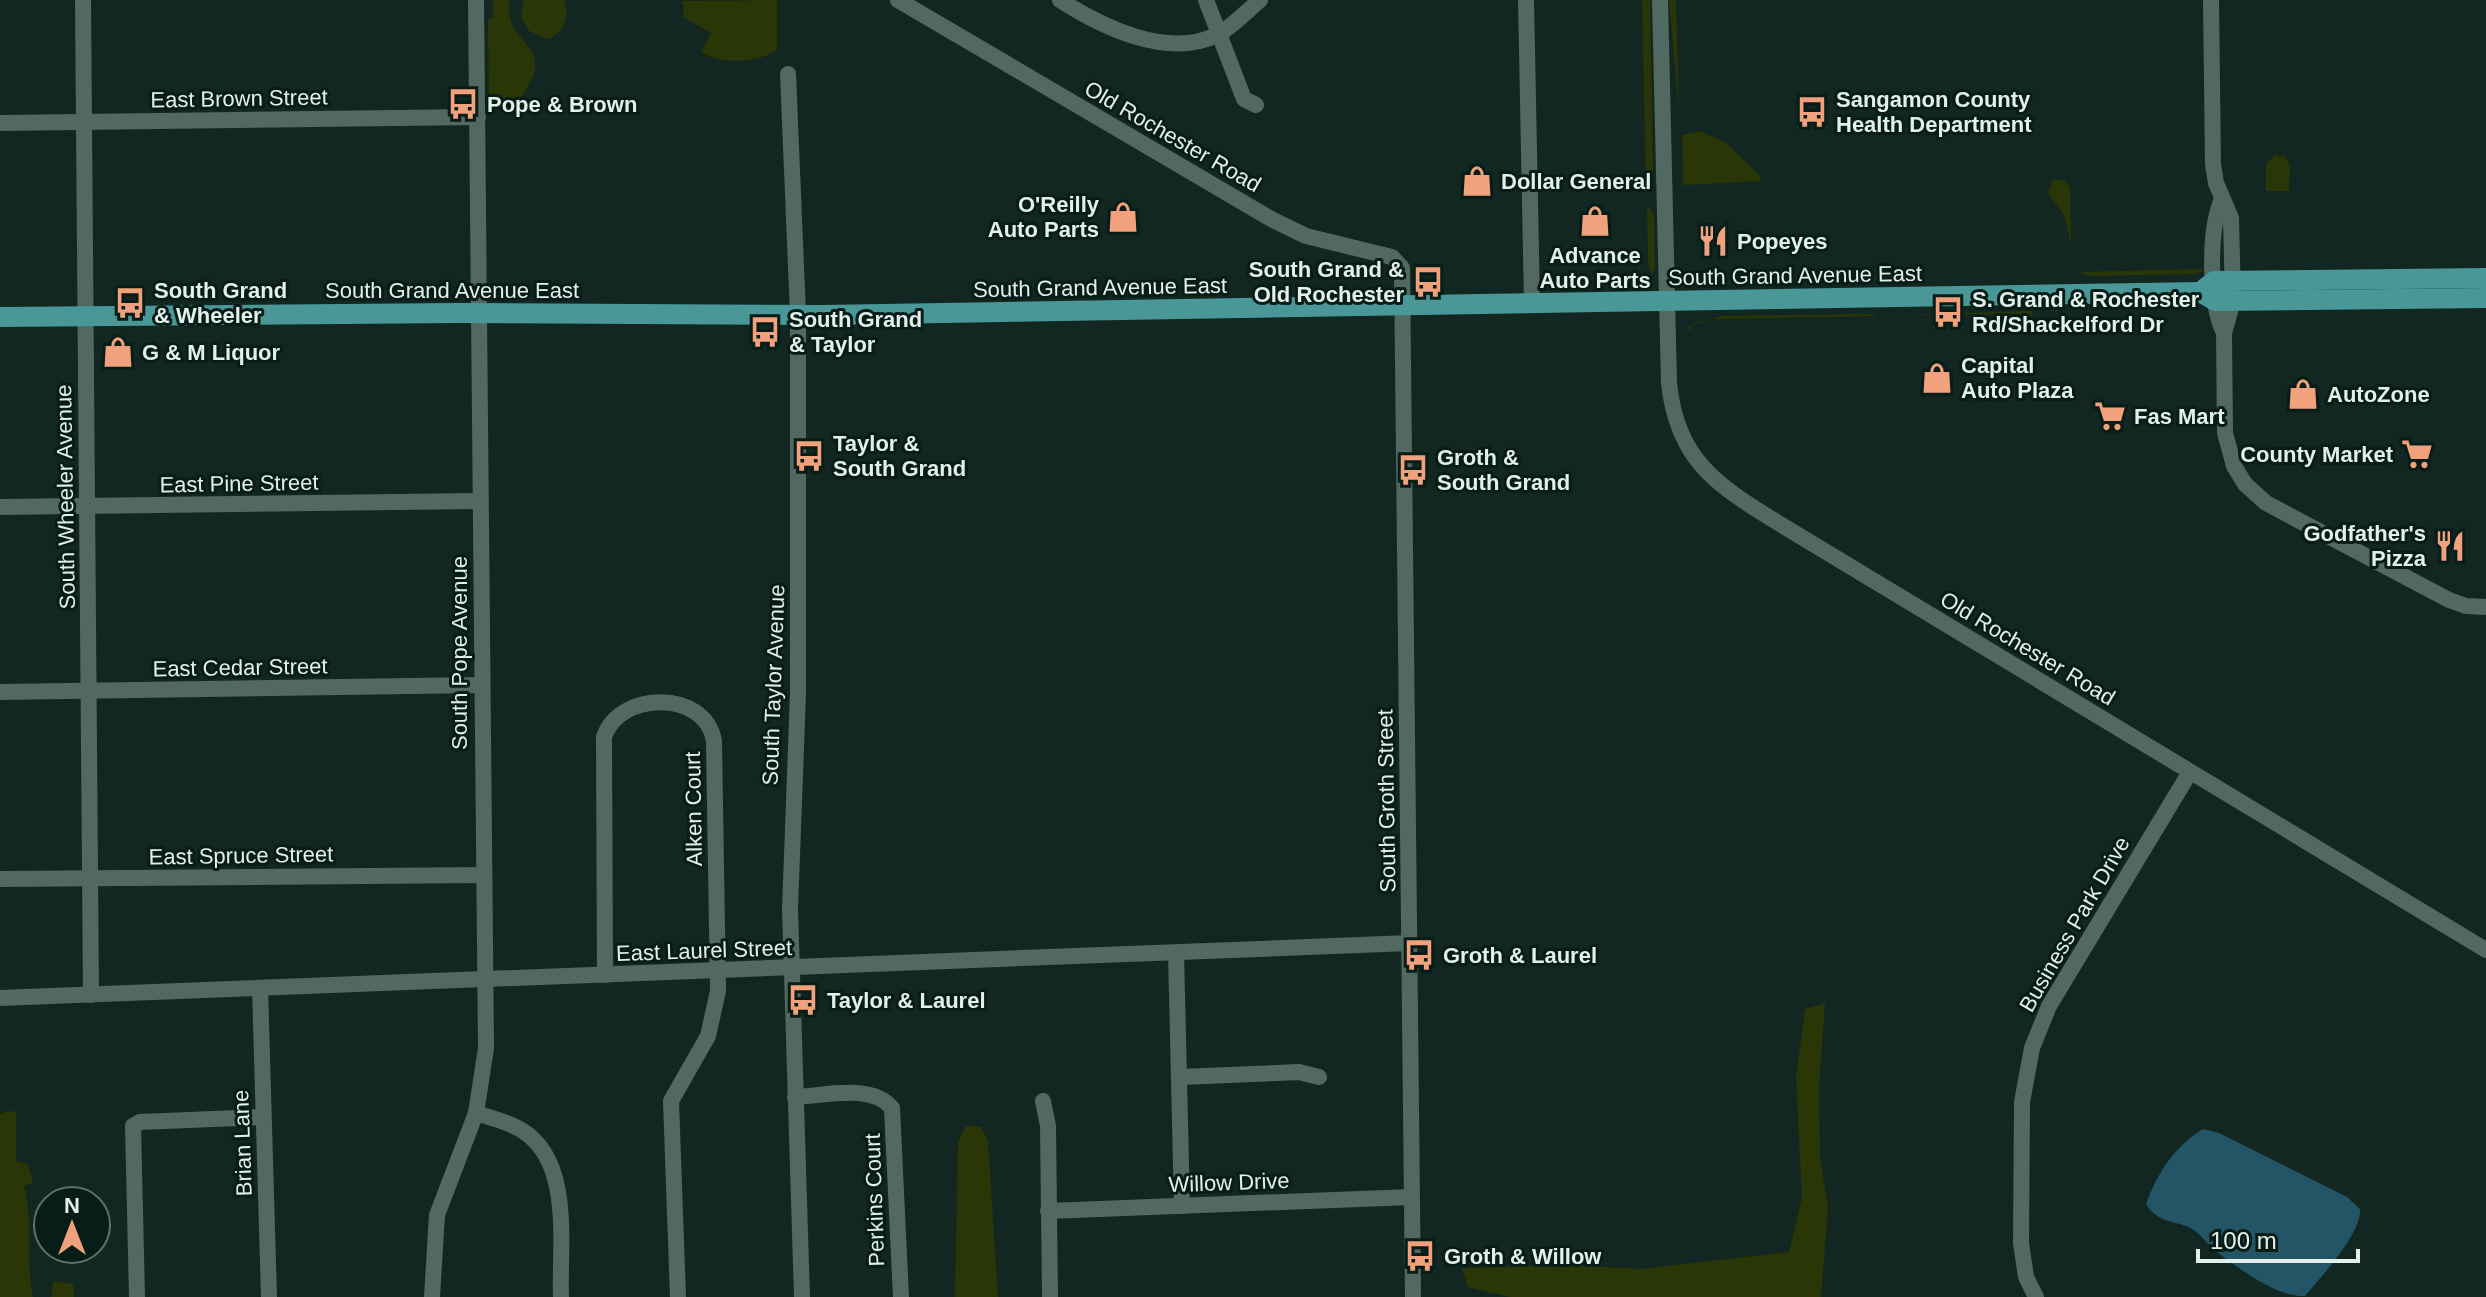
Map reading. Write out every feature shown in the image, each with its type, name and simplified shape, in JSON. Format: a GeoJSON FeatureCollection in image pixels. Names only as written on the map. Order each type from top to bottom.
{"type":"FeatureCollection","features":[{"type":"Feature","properties":{"kind":"main road","name":"South Grand Avenue East"},"geometry":{"type":"LineString","coordinates":[[0,317],[479,313],[798,315],[1403,306],[2219,291],[2486,278]]}},
{"type":"Feature","properties":{"kind":"main road","name":"South Grand Avenue East"},"geometry":{"type":"LineString","coordinates":[[2219,291],[2486,298]]}},
{"type":"Feature","properties":{"kind":"street","name":"South Wheeler Avenue"},"geometry":{"type":"LineString","coordinates":[[83,0],[91,995]]}},
{"type":"Feature","properties":{"kind":"street","name":"South Pope Avenue"},"geometry":{"type":"LineString","coordinates":[[432,1297],[437,1215],[476,1113],[485,1066],[476,0]]}},
{"type":"Feature","properties":{"kind":"street"},"geometry":{"type":"LineString","coordinates":[[1060,0],[1134,36],[1175,42],[1218,35],[1260,0]]}},
{"type":"Feature","properties":{"kind":"street"},"geometry":{"type":"LineString","coordinates":[[1206,0],[1244,99],[1256,105]]}},
{"type":"Feature","properties":{"kind":"street"},"geometry":{"type":"LineString","coordinates":[[1526,0],[1532,303]]}},
{"type":"Feature","properties":{"kind":"street","name":"Old Rochester Road"},"geometry":{"type":"LineString","coordinates":[[1660,0],[1669,383],[1674,415],[1690,451],[1716,483],[2486,950]]}},
{"type":"Feature","properties":{"kind":"street"},"geometry":{"type":"LineString","coordinates":[[2211,0],[2213,164],[2222,199],[2214,218],[2219,291],[2215,315],[2224,333],[2225,433],[2234,466],[2245,484],[2266,503],[2449,600],[2466,606],[2486,607]]}},
{"type":"Feature","properties":{"kind":"street","name":"Old Rochester Road"},"geometry":{"type":"LineString","coordinates":[[902,1],[1273,220],[1306,236],[1392,257],[1403,273],[1403,306]]}},
{"type":"Feature","properties":{"kind":"street","name":"South Taylor Avenue"},"geometry":{"type":"LineString","coordinates":[[788,74],[798,315],[799,630],[791,827],[802,1297]]}},
{"type":"Feature","properties":{"kind":"street","name":"East Brown Street"},"geometry":{"type":"LineString","coordinates":[[0,123],[478,117]]}},
{"type":"Feature","properties":{"kind":"street","name":"South Groth Street"},"geometry":{"type":"LineString","coordinates":[[1403,306],[1413,1297]]}},
{"type":"Feature","properties":{"kind":"street","name":"East Pine Street"},"geometry":{"type":"LineString","coordinates":[[0,507],[479,501]]}},
{"type":"Feature","properties":{"kind":"street","name":"East Cedar Street"},"geometry":{"type":"LineString","coordinates":[[0,692],[480,685]]}},
{"type":"Feature","properties":{"kind":"street","name":"Alken Court"},"geometry":{"type":"LineString","coordinates":[[605,975],[604,737],[610,722],[621,712],[646,704],[675,704],[693,709],[707,720],[713,734],[718,972],[713,1023],[671,1101],[678,1297]]}},
{"type":"Feature","properties":{"kind":"street","name":"Business Park Drive"},"geometry":{"type":"LineString","coordinates":[[2036,1297],[2026,1277],[2021,1243],[2022,1102],[2032,1048],[2049,1006],[2190,772]]}},
{"type":"Feature","properties":{"kind":"street","name":"East Spruce Street"},"geometry":{"type":"LineString","coordinates":[[0,879],[482,875]]}},
{"type":"Feature","properties":{"kind":"street","name":"East Laurel Street"},"geometry":{"type":"LineString","coordinates":[[0,998],[1410,943]]}},
{"type":"Feature","properties":{"kind":"street"},"geometry":{"type":"LineString","coordinates":[[1176,953],[1182,1206]]}},
{"type":"Feature","properties":{"kind":"street","name":"Brian Lane"},"geometry":{"type":"LineString","coordinates":[[260,988],[269,1297]]}},
{"type":"Feature","properties":{"kind":"street"},"geometry":{"type":"LineString","coordinates":[[1180,1077],[1299,1072],[1319,1077]]}},
{"type":"Feature","properties":{"kind":"street","name":"Perkins Court"},"geometry":{"type":"LineString","coordinates":[[795,1097],[869,1094],[894,1102],[901,1297]]}},
{"type":"Feature","properties":{"kind":"street"},"geometry":{"type":"LineString","coordinates":[[1043,1101],[1048,1126],[1050,1297]]}},
{"type":"Feature","properties":{"kind":"street"},"geometry":{"type":"LineString","coordinates":[[476,1113],[521,1129],[534,1140],[550,1166],[557,1187],[561,1297]]}},
{"type":"Feature","properties":{"kind":"street"},"geometry":{"type":"LineString","coordinates":[[137,1297],[130,1122],[262,1117]]}},
{"type":"Feature","properties":{"kind":"street","name":"Willow Drive"},"geometry":{"type":"LineString","coordinates":[[1048,1211],[1411,1197]]}},
{"type":"Feature","properties":{"kind":"green space"},"geometry":{"type":"Polygon","coordinates":[[[493,0],[510,0],[509,14],[513,25],[535,59],[535,70],[522,96],[501,108],[489,105],[488,20],[493,17],[493,0]]]}},
{"type":"Feature","properties":{"kind":"green space"},"geometry":{"type":"Polygon","coordinates":[[[524,0],[564,0],[566,18],[558,33],[547,39],[529,31],[521,17],[524,0]]]}},
{"type":"Feature","properties":{"kind":"green space"},"geometry":{"type":"Polygon","coordinates":[[[777,0],[777,50],[760,58],[739,61],[719,59],[701,52],[711,33],[683,17],[681,1],[777,0]]]}},
{"type":"Feature","properties":{"kind":"green space"},"geometry":{"type":"Polygon","coordinates":[[[1642,0],[1650,0],[1653,173],[1646,184],[1642,0]]]}},
{"type":"Feature","properties":{"kind":"green space"},"geometry":{"type":"Polygon","coordinates":[[[1669,0],[1676,0],[1679,110],[1669,0]]]}},
{"type":"Feature","properties":{"kind":"green space"},"geometry":{"type":"Polygon","coordinates":[[[1700,131],[1725,142],[1761,177],[1760,181],[1683,185],[1682,135],[1700,131]]]}},
{"type":"Feature","properties":{"kind":"green space"},"geometry":{"type":"Polygon","coordinates":[[[2275,155],[2284,156],[2290,164],[2289,191],[2266,191],[2266,164],[2275,155]]]}},
{"type":"Feature","properties":{"kind":"green space"},"geometry":{"type":"Polygon","coordinates":[[[2053,180],[2064,180],[2070,187],[2071,243],[2064,215],[2048,193],[2053,180]]]}},
{"type":"Feature","properties":{"kind":"green space"},"geometry":{"type":"Polygon","coordinates":[[[1647,204],[1654,215],[1655,268],[1652,275],[1648,262],[1647,204]]]}},
{"type":"Feature","properties":{"kind":"green space"},"geometry":{"type":"Polygon","coordinates":[[[2207,269],[2195,274],[2089,276],[2080,272],[2207,269]]]}},
{"type":"Feature","properties":{"kind":"green space"},"geometry":{"type":"Polygon","coordinates":[[[1693,274],[1701,283],[2022,275],[1703,284],[1689,278],[1693,274]]]}},
{"type":"Feature","properties":{"kind":"green space"},"geometry":{"type":"Polygon","coordinates":[[[2032,311],[2032,317],[2028,314],[1895,315],[2032,311]]]}},
{"type":"Feature","properties":{"kind":"green space"},"geometry":{"type":"Polygon","coordinates":[[[1722,316],[1875,316],[1713,319],[1722,316]]]}},
{"type":"Feature","properties":{"kind":"green space"},"geometry":{"type":"Polygon","coordinates":[[[1825,1003],[1819,1087],[1820,1159],[1828,1207],[1821,1297],[1510,1297],[1468,1287],[1462,1268],[1569,1265],[1640,1269],[1789,1252],[1802,1198],[1796,1078],[1805,1009],[1825,1003]]]}},
{"type":"Feature","properties":{"kind":"green space"},"geometry":{"type":"Polygon","coordinates":[[[16,1112],[16,1161],[28,1164],[33,1183],[24,1186],[33,1297],[0,1297],[0,1114],[16,1112]]]}},
{"type":"Feature","properties":{"kind":"green space"},"geometry":{"type":"Polygon","coordinates":[[[966,1126],[981,1127],[988,1141],[998,1297],[955,1297],[958,1141],[966,1126]]]}},
{"type":"Feature","properties":{"kind":"green space"},"geometry":{"type":"Polygon","coordinates":[[[53,1281],[73,1284],[74,1297],[51,1297],[53,1281]]]}},
{"type":"Feature","properties":{"kind":"water"},"geometry":{"type":"Polygon","coordinates":[[[2203,1129],[2219,1133],[2347,1197],[2360,1209],[2359,1219],[2348,1242],[2305,1296],[2282,1292],[2259,1281],[2217,1252],[2192,1229],[2160,1217],[2146,1204],[2168,1161],[2203,1129]]]}},
{"type":"Feature","properties":{"kind":"place","name":"Pope & Brown"},"geometry":{"type":"Point","coordinates":[463,104]}},
{"type":"Feature","properties":{"kind":"place","name":"Sangamon County Health Department"},"geometry":{"type":"Point","coordinates":[1812,112]}},
{"type":"Feature","properties":{"kind":"place","name":"Dollar General"},"geometry":{"type":"Point","coordinates":[1477,181]}},
{"type":"Feature","properties":{"kind":"place","name":"O'Reilly Auto Parts"},"geometry":{"type":"Point","coordinates":[1123,217]}},
{"type":"Feature","properties":{"kind":"place","name":"Advance Auto Parts"},"geometry":{"type":"Point","coordinates":[1595,221]}},
{"type":"Feature","properties":{"kind":"place","name":"Popeyes"},"geometry":{"type":"Point","coordinates":[1713,241]}},
{"type":"Feature","properties":{"kind":"place","name":"South Grand & Old Rochester"},"geometry":{"type":"Point","coordinates":[1428,282]}},
{"type":"Feature","properties":{"kind":"place","name":"South Grand & Wheeler"},"geometry":{"type":"Point","coordinates":[130,303]}},
{"type":"Feature","properties":{"kind":"place","name":"S. Grand & Rochester Rd/Shackelford Dr"},"geometry":{"type":"Point","coordinates":[1948,312]}},
{"type":"Feature","properties":{"kind":"place","name":"South Grand & Taylor"},"geometry":{"type":"Point","coordinates":[765,332]}},
{"type":"Feature","properties":{"kind":"place","name":"G & M Liquor"},"geometry":{"type":"Point","coordinates":[118,352]}},
{"type":"Feature","properties":{"kind":"place","name":"Capital Auto Plaza"},"geometry":{"type":"Point","coordinates":[1937,378]}},
{"type":"Feature","properties":{"kind":"place","name":"AutoZone"},"geometry":{"type":"Point","coordinates":[2303,394]}},
{"type":"Feature","properties":{"kind":"place","name":"Fas Mart"},"geometry":{"type":"Point","coordinates":[2110,416]}},
{"type":"Feature","properties":{"kind":"place","name":"County Market"},"geometry":{"type":"Point","coordinates":[2417,454]}},
{"type":"Feature","properties":{"kind":"place","name":"Taylor & South Grand"},"geometry":{"type":"Point","coordinates":[809,456]}},
{"type":"Feature","properties":{"kind":"place","name":"Groth & South Grand"},"geometry":{"type":"Point","coordinates":[1413,470]}},
{"type":"Feature","properties":{"kind":"place","name":"Godfather's Pizza"},"geometry":{"type":"Point","coordinates":[2450,546]}},
{"type":"Feature","properties":{"kind":"place","name":"Groth & Laurel"},"geometry":{"type":"Point","coordinates":[1419,955]}},
{"type":"Feature","properties":{"kind":"place","name":"Taylor & Laurel"},"geometry":{"type":"Point","coordinates":[803,1000]}},
{"type":"Feature","properties":{"kind":"place","name":"Groth & Willow"},"geometry":{"type":"Point","coordinates":[1420,1256]}}]}
